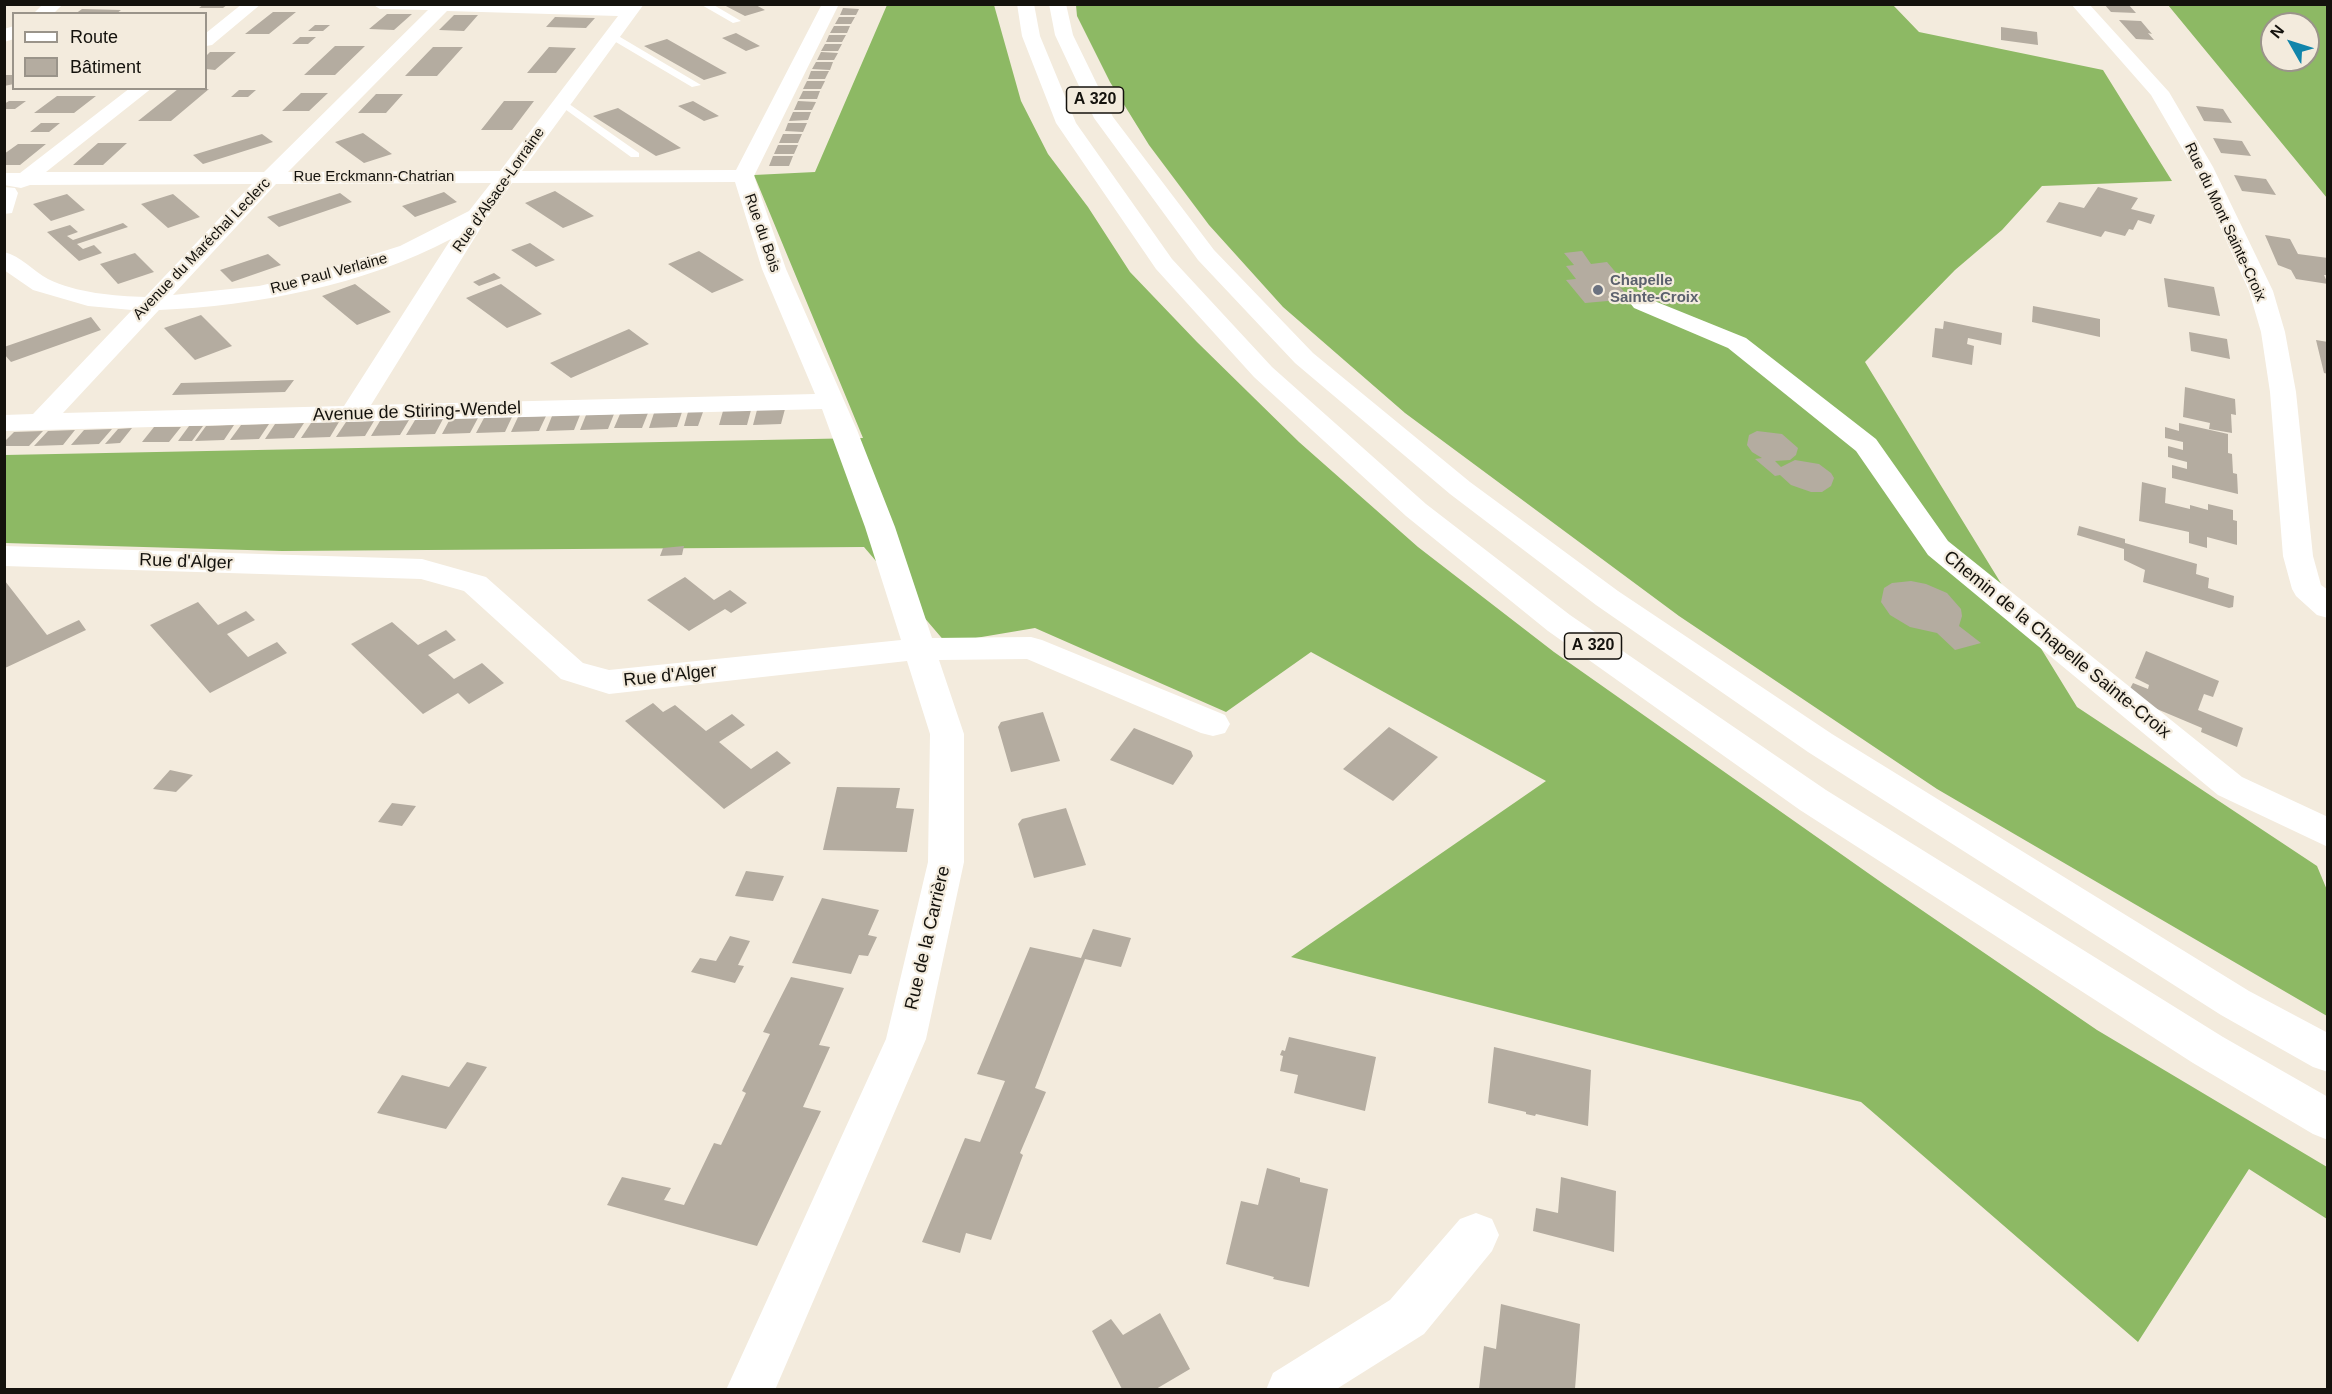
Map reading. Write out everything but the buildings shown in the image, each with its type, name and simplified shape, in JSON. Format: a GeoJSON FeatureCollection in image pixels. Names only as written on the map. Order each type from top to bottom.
{"type":"FeatureCollection","features":[{"type":"Feature","properties":{"kind":"main road"},"geometry":{"type":"LineString","coordinates":[[207,40],[253,4]]}},
{"type":"Feature","properties":{"kind":"main road"},"geometry":{"type":"LineString","coordinates":[[380,4],[633,8]]}},
{"type":"Feature","properties":{"kind":"main road","name":"Rue du Bois"},"geometry":{"type":"LineString","coordinates":[[830,401],[774,269],[743,176],[831,4]]}},
{"type":"Feature","properties":{"kind":"main road","name":"A 320"},"geometry":{"type":"LineString","coordinates":[[1025,4],[1031,36],[1066,123],[1164,264],[1263,372],[1416,510],[1559,622],[1813,800],[2208,1050],[2328,1120]]}},
{"type":"Feature","properties":{"kind":"main road","name":"A 320"},"geometry":{"type":"LineString","coordinates":[[1057,4],[1064,35],[1104,118],[1206,255],[1304,358],[1450,480],[1607,598],[1820,744],[2235,1003],[2328,1054]]}},
{"type":"Feature","properties":{"kind":"main road","name":"Rue du Mont Sainte-Croix"},"geometry":{"type":"LineString","coordinates":[[2079,4],[2158,92],[2203,166],[2261,291],[2273,332],[2283,392],[2298,556],[2307,589],[2328,608]]}},
{"type":"Feature","properties":{"kind":"main road","name":"Avenue du Maréchal Leclerc"},"geometry":{"type":"LineString","coordinates":[[40,422],[270,178],[443,5]]}},
{"type":"Feature","properties":{"kind":"main road","name":"Rue d'Alsace-Lorraine"},"geometry":{"type":"LineString","coordinates":[[353,413],[477,216],[633,8]]}},
{"type":"Feature","properties":{"kind":"main road"},"geometry":{"type":"LineString","coordinates":[[9,190],[140,90]]}},
{"type":"Feature","properties":{"kind":"main road","name":"Rue Erckmann-Chatrian"},"geometry":{"type":"LineString","coordinates":[[9,190],[270,178],[743,176]]}},
{"type":"Feature","properties":{"kind":"main road","name":"Rue Paul Verlaine"},"geometry":{"type":"LineString","coordinates":[[4,259],[18,272],[44,286],[89,301],[149,304],[240,297],[321,279],[409,251],[477,216]]}},
{"type":"Feature","properties":{"kind":"main road","name":"Chemin de la Chapelle Sainte-Croix"},"geometry":{"type":"LineString","coordinates":[[1642,303],[1737,343],[1866,445],[1938,548],[2230,786],[2328,833]]}},
{"type":"Feature","properties":{"kind":"main road","name":"Avenue de Stiring-Wendel"},"geometry":{"type":"LineString","coordinates":[[4,423],[830,401]]}},
{"type":"Feature","properties":{"kind":"main road","name":"Rue de la Carrière"},"geometry":{"type":"LineString","coordinates":[[750,1389],[906,1039],[946,862],[947,734],[880,527],[844,430],[830,401]]}},
{"type":"Feature","properties":{"kind":"main road","name":"Rue d'Alger"},"geometry":{"type":"LineString","coordinates":[[4,556],[422,569],[475,584],[572,671],[609,682],[919,649],[1031,648],[1213,724]]}},
{"type":"Feature","properties":{"kind":"main road"},"geometry":{"type":"LineString","coordinates":[[1290,1389],[1407,1317],[1476,1235]]}},
{"type":"Feature","properties":{"kind":"lane"},"geometry":{"type":"LineString","coordinates":[[704,4],[736,21]]}},
{"type":"Feature","properties":{"kind":"lane"},"geometry":{"type":"LineString","coordinates":[[612,36],[696,85]]}},
{"type":"Feature","properties":{"kind":"lane"},"geometry":{"type":"LineString","coordinates":[[562,102],[635,155]]}},
{"type":"Feature","properties":{"kind":"green space"},"geometry":{"type":"Polygon","coordinates":[[[887,5],[994,5],[1021,101],[1048,154],[1088,207],[1130,272],[1197,342],[1299,442],[1418,547],[1554,652],[1885,885],[2097,1030],[2327,1167],[2327,1219],[2249,1169],[2138,1342],[1861,1102],[1291,957],[1546,781],[1311,652],[1226,712],[1035,628],[946,643],[864,547],[282,551],[5,543],[5,455],[863,438],[754,175],[815,172],[887,5]]]}},
{"type":"Feature","properties":{"kind":"green space"},"geometry":{"type":"Polygon","coordinates":[[[1076,5],[1893,5],[1919,32],[2103,70],[2172,181],[2042,186],[2002,230],[1955,270],[1865,362],[2077,707],[2317,866],[2327,890],[2327,1016],[1937,789],[1679,616],[1405,413],[1283,307],[1209,225],[1149,145],[1110,82],[1077,16],[1076,5]]]}},
{"type":"Feature","properties":{"kind":"green space"},"geometry":{"type":"Polygon","coordinates":[[[2168,5],[2327,5],[2327,198],[2168,5]]]}},
{"type":"Feature","properties":{"kind":"place","name":"Chapelle Sainte-Croix"},"geometry":{"type":"Point","coordinates":[1598,290]}}]}
